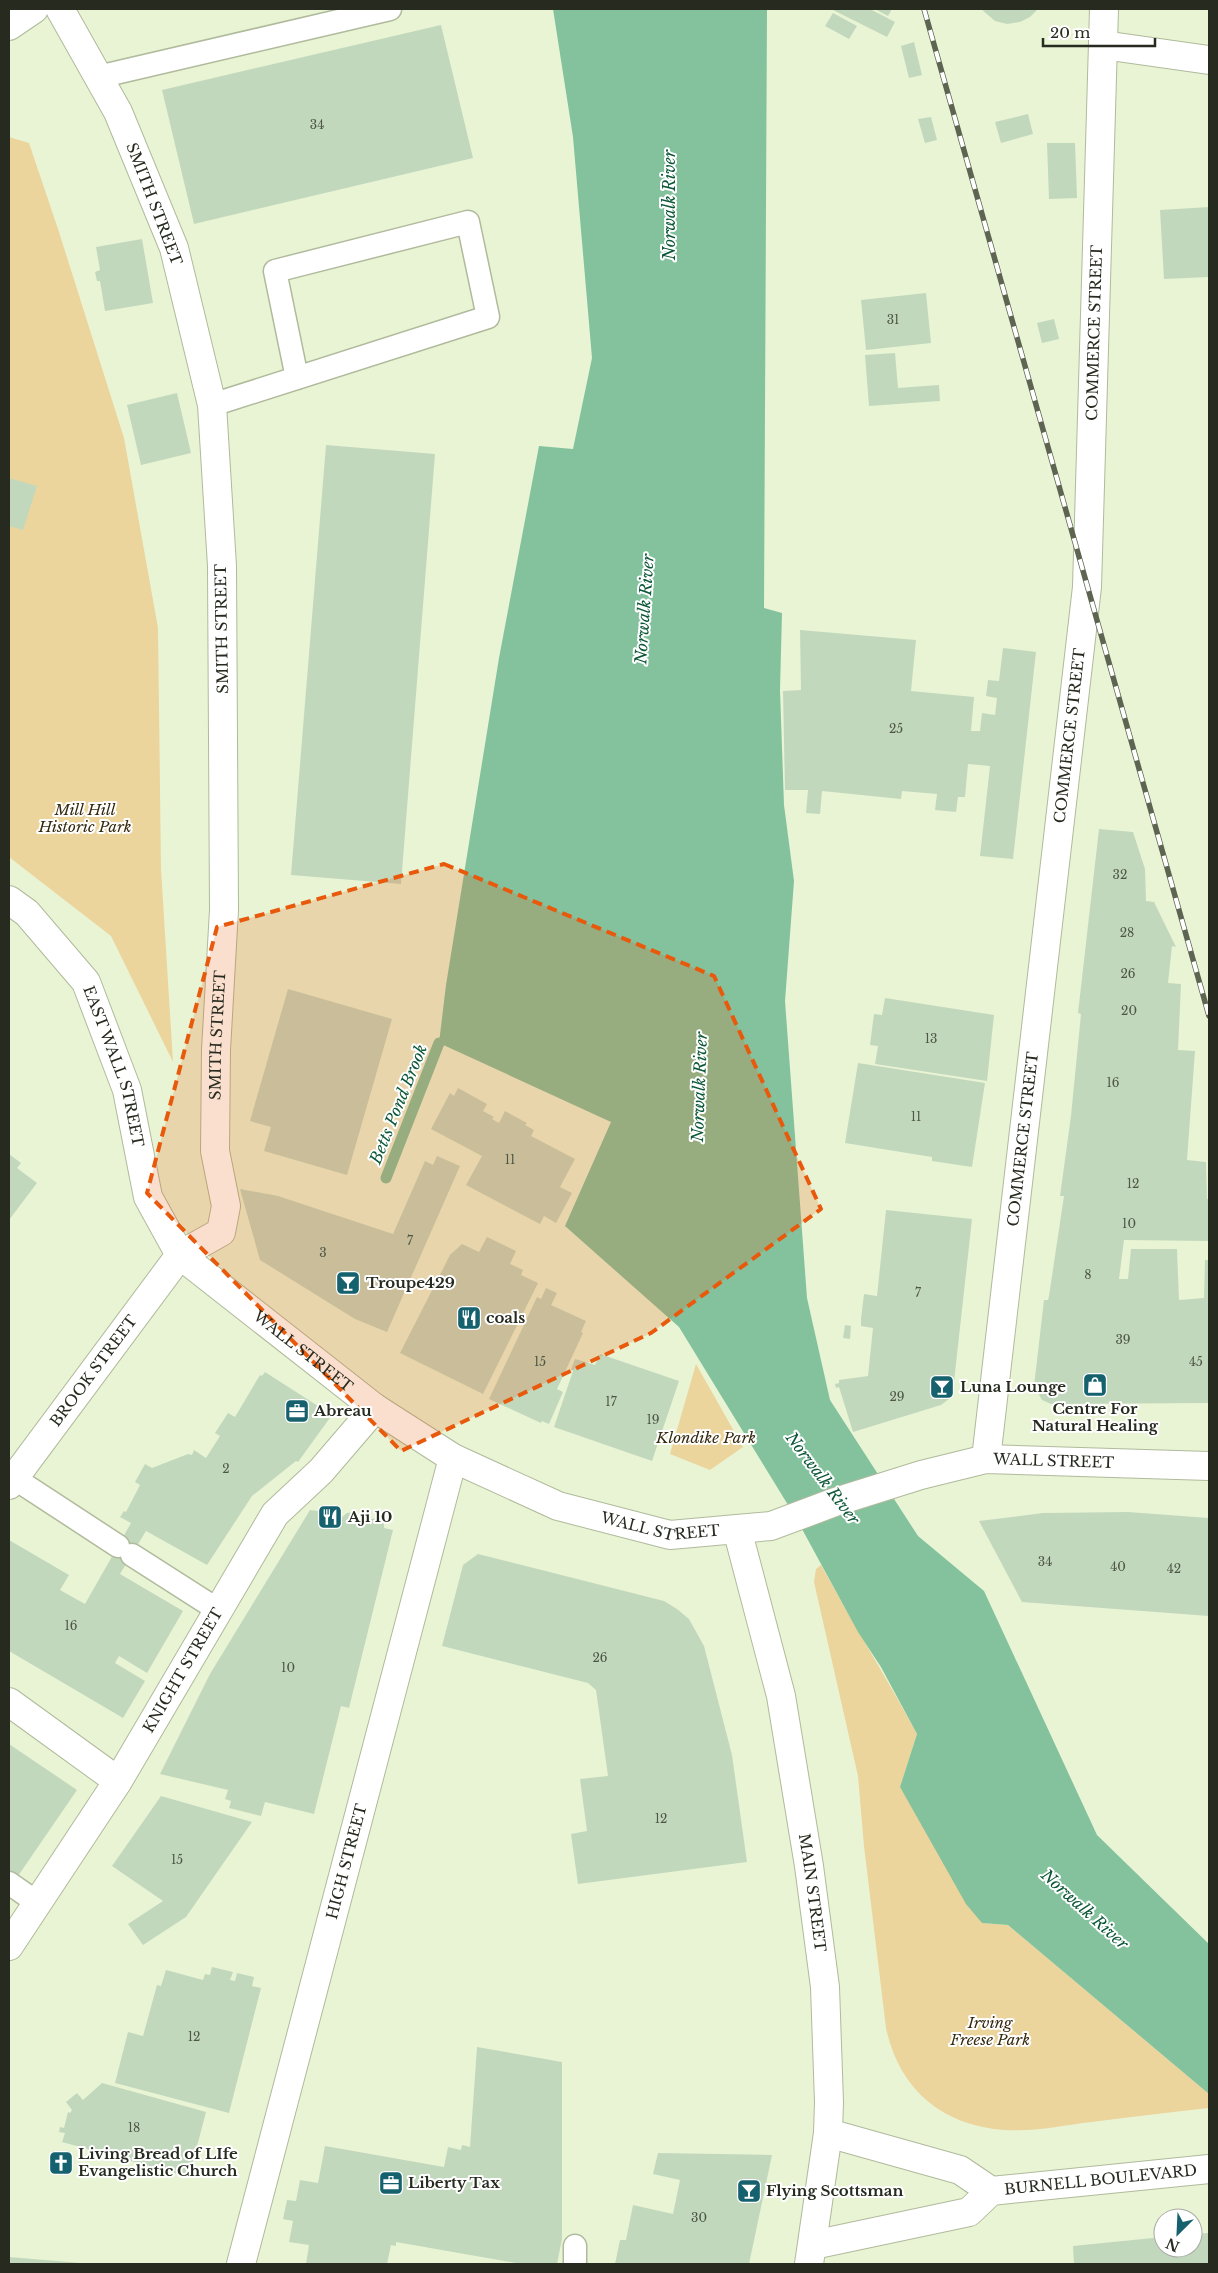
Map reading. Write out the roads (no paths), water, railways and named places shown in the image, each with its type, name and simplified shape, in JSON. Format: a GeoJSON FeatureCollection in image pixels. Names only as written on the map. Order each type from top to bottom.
{"type":"FeatureCollection","features":[{"type":"Feature","properties":{"kind":"street"},"geometry":{"type":"LineString","coordinates":[[9,26],[34,9]]}},
{"type":"Feature","properties":{"kind":"street","name":"SMITH STREET"},"geometry":{"type":"LineString","coordinates":[[60,9],[118,112],[174,248],[212,404],[222,566],[224,910],[216,1050],[215,1151],[226,1206],[221,1232],[180,1255]]}},
{"type":"Feature","properties":{"kind":"street","name":"COMMERCE STREET"},"geometry":{"type":"LineString","coordinates":[[986,1459],[1087,587],[1104,9]]}},
{"type":"Feature","properties":{"kind":"street"},"geometry":{"type":"LineString","coordinates":[[1103,45],[1209,60]]}},
{"type":"Feature","properties":{"kind":"street","name":"EAST WALL STREET"},"geometry":{"type":"LineString","coordinates":[[9,900],[27,913],[86,982],[127,1090],[148,1197],[180,1255]]}},
{"type":"Feature","properties":{"kind":"street","name":"WALL STREET"},"geometry":{"type":"LineString","coordinates":[[180,1255],[375,1408],[453,1458],[558,1506],[670,1535],[771,1526],[835,1502],[921,1475],[986,1459],[1209,1466]]}},
{"type":"Feature","properties":{"kind":"street","name":"BROOK STREET"},"geometry":{"type":"LineString","coordinates":[[11,1482],[180,1255]]}},
{"type":"Feature","properties":{"kind":"street","name":"KNIGHT STREET"},"geometry":{"type":"LineString","coordinates":[[9,1946],[39,1904],[118,1781],[274,1514],[321,1471],[375,1408]]}},
{"type":"Feature","properties":{"kind":"street","name":"HIGH STREET"},"geometry":{"type":"LineString","coordinates":[[241,2264],[453,1458]]}},
{"type":"Feature","properties":{"kind":"street","name":"MAIN STREET"},"geometry":{"type":"LineString","coordinates":[[737,1529],[781,1696],[809,1866],[825,1988],[830,2102],[828,2133],[811,2254]]}},
{"type":"Feature","properties":{"kind":"street"},"geometry":{"type":"LineString","coordinates":[[9,1702],[118,1781]]}},
{"type":"Feature","properties":{"kind":"street","name":"BURNELL BOULEVARD"},"geometry":{"type":"LineString","coordinates":[[828,2133],[960,2170],[991,2191]]}},
{"type":"Feature","properties":{"kind":"street","name":"BURNELL BOULEVARD"},"geometry":{"type":"LineString","coordinates":[[811,2254],[969,2212],[991,2191],[1201,2170]]}},
{"type":"Feature","properties":{"kind":"lane"},"geometry":{"type":"LineString","coordinates":[[98,77],[390,9]]}},
{"type":"Feature","properties":{"kind":"lane"},"geometry":{"type":"LineString","coordinates":[[212,404],[297,378],[488,317],[468,222],[274,271],[297,378]]}},
{"type":"Feature","properties":{"kind":"lane"},"geometry":{"type":"LineString","coordinates":[[11,1482],[218,1610]]}},
{"type":"Feature","properties":{"kind":"lane"},"geometry":{"type":"LineString","coordinates":[[9,1883],[39,1904]]}},
{"type":"Feature","properties":{"kind":"water","name":"Norwalk River"},"geometry":{"type":"Polygon","coordinates":[[[553,9],[767,9],[764,608],[782,613],[780,690],[784,805],[794,881],[785,1001],[807,1298],[830,1400],[918,1536],[984,1591],[1097,1835],[1209,1944],[1209,2094],[1008,1925],[982,1923],[966,1904],[900,1787],[917,1734],[881,1667],[858,1632],[796,1518],[679,1327],[565,1226],[611,1122],[439,1043],[446,985],[499,658],[539,446],[573,449],[592,358],[573,137],[553,9]]]}},
{"type":"Feature","properties":{"kind":"waterway","name":"Betts Pond Brook"},"geometry":{"type":"LineString","coordinates":[[386,1178],[439,1043]]}},
{"type":"Feature","properties":{"kind":"railway"},"geometry":{"type":"LineString","coordinates":[[924,9],[1209,1016]]}},
{"type":"Feature","properties":{"kind":"place","name":"Troupe429"},"geometry":{"type":"Point","coordinates":[348,1283]}},
{"type":"Feature","properties":{"kind":"place","name":"coals"},"geometry":{"type":"Point","coordinates":[469,1318]}},
{"type":"Feature","properties":{"kind":"place","name":"Centre For Natural Healing"},"geometry":{"type":"Point","coordinates":[1095,1385]}},
{"type":"Feature","properties":{"kind":"place","name":"Luna Lounge"},"geometry":{"type":"Point","coordinates":[942,1387]}},
{"type":"Feature","properties":{"kind":"place","name":"Abreau"},"geometry":{"type":"Point","coordinates":[297,1411]}},
{"type":"Feature","properties":{"kind":"place","name":"Aji 10"},"geometry":{"type":"Point","coordinates":[330,1517]}},
{"type":"Feature","properties":{"kind":"place","name":"Living Bread of LIfe Evangelistic Church"},"geometry":{"type":"Point","coordinates":[61,2163]}},
{"type":"Feature","properties":{"kind":"place","name":"Liberty Tax"},"geometry":{"type":"Point","coordinates":[391,2183]}},
{"type":"Feature","properties":{"kind":"place","name":"Flying Scottsman"},"geometry":{"type":"Point","coordinates":[749,2191]}},
{"type":"Feature","properties":{"kind":"park label","name":"Mill Hill Historic Park"},"geometry":{"type":"Point","coordinates":[85,818]}},
{"type":"Feature","properties":{"kind":"park label","name":"Klondike Park"},"geometry":{"type":"Point","coordinates":[706,1438]}},
{"type":"Feature","properties":{"kind":"park label","name":"Irving Freese Park"},"geometry":{"type":"Point","coordinates":[990,2032]}}]}
